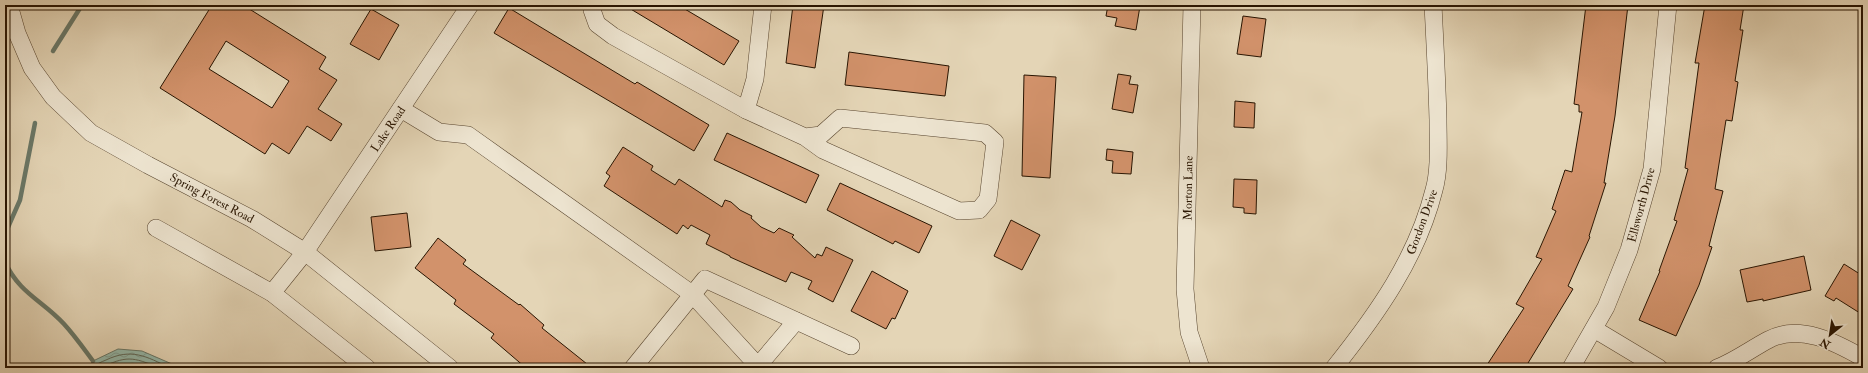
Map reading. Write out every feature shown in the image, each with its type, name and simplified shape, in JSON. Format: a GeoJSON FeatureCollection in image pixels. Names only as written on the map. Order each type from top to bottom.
{"type":"FeatureCollection","features":[{"type":"Feature","properties":{"kind":"street","name":"Spring Forest Road"},"geometry":{"type":"LineString","coordinates":[[9,5],[17,33],[32,68],[53,96],[91,133],[148,165],[252,219],[305,252],[450,368]]}},
{"type":"Feature","properties":{"kind":"street","name":"Lake Road"},"geometry":{"type":"LineString","coordinates":[[272,293],[305,252],[470,5]]}},
{"type":"Feature","properties":{"kind":"street"},"geometry":{"type":"LineString","coordinates":[[594,5],[592,10],[597,24],[613,36],[746,110],[805,137],[823,150],[960,211],[979,210],[988,199],[995,142],[985,133],[840,118],[821,135],[805,137]]}},
{"type":"Feature","properties":{"kind":"street"},"geometry":{"type":"LineString","coordinates":[[746,110],[755,79],[763,5]]}},
{"type":"Feature","properties":{"kind":"street","name":"Morton Lane"},"geometry":{"type":"LineString","coordinates":[[1192,5],[1185,289],[1189,332],[1201,368]]}},
{"type":"Feature","properties":{"kind":"street","name":"Gordon Drive"},"geometry":{"type":"LineString","coordinates":[[1334,368],[1370,322],[1403,270],[1420,233],[1435,189],[1438,143],[1433,5]]}},
{"type":"Feature","properties":{"kind":"street","name":"Ellsworth Drive"},"geometry":{"type":"LineString","coordinates":[[1571,368],[1606,307],[1629,250],[1652,169],[1668,5]]}},
{"type":"Feature","properties":{"kind":"street"},"geometry":{"type":"LineString","coordinates":[[401,109],[439,132],[468,135],[692,294],[758,366],[796,321]]}},
{"type":"Feature","properties":{"kind":"street"},"geometry":{"type":"LineString","coordinates":[[156,228],[272,293],[367,368]]}},
{"type":"Feature","properties":{"kind":"street"},"geometry":{"type":"LineString","coordinates":[[633,368],[705,279],[851,346]]}},
{"type":"Feature","properties":{"kind":"street"},"geometry":{"type":"LineString","coordinates":[[1594,329],[1660,368]]}},
{"type":"Feature","properties":{"kind":"street"},"geometry":{"type":"LineString","coordinates":[[1717,368],[1770,339],[1794,333],[1825,339],[1863,358]]}},
{"type":"Feature","properties":{"kind":"water"},"geometry":{"type":"Polygon","coordinates":[[[118,349],[142,351],[172,364],[176,368],[87,368],[93,361],[118,349]]]}},
{"type":"Feature","properties":{"kind":"building"},"geometry":{"type":"Polygon","coordinates":[[[212,5],[243,5],[326,57],[319,69],[337,80],[318,109],[342,124],[331,141],[307,126],[289,154],[272,143],[265,154],[160,88],[212,5]],[[226,41],[209,69],[272,108],[289,81],[226,41]]]}},
{"type":"Feature","properties":{"kind":"building"},"geometry":{"type":"Polygon","coordinates":[[[624,5],[678,5],[739,41],[724,65],[624,5]]]}},
{"type":"Feature","properties":{"kind":"building"},"geometry":{"type":"Polygon","coordinates":[[[793,5],[824,5],[815,68],[786,63],[793,5]]]}},
{"type":"Feature","properties":{"kind":"building"},"geometry":{"type":"Polygon","coordinates":[[[1108,5],[1140,6],[1136,30],[1115,26],[1117,18],[1106,16],[1108,5]]]}},
{"type":"Feature","properties":{"kind":"building"},"geometry":{"type":"Polygon","coordinates":[[[1586,5],[1628,5],[1615,116],[1604,183],[1606,183],[1589,236],[1590,237],[1568,286],[1573,289],[1525,368],[1485,368],[1524,308],[1516,304],[1542,259],[1536,257],[1556,211],[1552,209],[1565,170],[1572,172],[1582,112],[1579,112],[1579,105],[1574,104],[1586,5]]]}},
{"type":"Feature","properties":{"kind":"building"},"geometry":{"type":"Polygon","coordinates":[[[1705,5],[1744,5],[1740,30],[1743,30],[1735,81],[1738,82],[1732,121],[1726,120],[1715,189],[1723,191],[1709,246],[1712,247],[1699,285],[1676,336],[1639,320],[1660,271],[1677,221],[1674,220],[1688,169],[1685,168],[1699,63],[1695,63],[1705,5]]]}},
{"type":"Feature","properties":{"kind":"building"},"geometry":{"type":"Polygon","coordinates":[[[509,8],[635,84],[637,82],[709,125],[694,151],[494,33],[509,8]]]}},
{"type":"Feature","properties":{"kind":"building"},"geometry":{"type":"Polygon","coordinates":[[[371,9],[399,25],[379,60],[350,44],[371,9]]]}},
{"type":"Feature","properties":{"kind":"building"},"geometry":{"type":"Polygon","coordinates":[[[1243,16],[1266,19],[1261,57],[1237,54],[1243,16]]]}},
{"type":"Feature","properties":{"kind":"building"},"geometry":{"type":"Polygon","coordinates":[[[849,52],[949,66],[945,96],[845,85],[849,52]]]}},
{"type":"Feature","properties":{"kind":"building"},"geometry":{"type":"Polygon","coordinates":[[[1118,74],[1131,76],[1129,84],[1138,85],[1133,113],[1112,109],[1118,74]]]}},
{"type":"Feature","properties":{"kind":"building"},"geometry":{"type":"Polygon","coordinates":[[[1024,75],[1056,77],[1050,178],[1022,176],[1024,75]]]}},
{"type":"Feature","properties":{"kind":"building"},"geometry":{"type":"Polygon","coordinates":[[[1235,101],[1255,103],[1254,128],[1234,127],[1235,101]]]}},
{"type":"Feature","properties":{"kind":"building"},"geometry":{"type":"Polygon","coordinates":[[[727,133],[819,175],[806,203],[714,160],[727,133]]]}},
{"type":"Feature","properties":{"kind":"building"},"geometry":{"type":"Polygon","coordinates":[[[623,147],[653,166],[651,170],[675,185],[679,179],[722,207],[725,200],[731,202],[740,210],[752,216],[751,218],[761,227],[774,233],[779,228],[794,235],[792,237],[815,258],[817,254],[822,256],[826,247],[853,260],[833,302],[808,289],[812,281],[791,272],[786,282],[730,257],[706,244],[710,235],[691,225],[688,229],[683,225],[677,234],[604,186],[610,176],[606,173],[623,147]]]}},
{"type":"Feature","properties":{"kind":"building"},"geometry":{"type":"Polygon","coordinates":[[[1107,149],[1133,152],[1131,174],[1112,173],[1113,161],[1106,160],[1107,149]]]}},
{"type":"Feature","properties":{"kind":"building"},"geometry":{"type":"Polygon","coordinates":[[[1234,179],[1257,180],[1256,214],[1244,213],[1244,208],[1233,207],[1234,179]]]}},
{"type":"Feature","properties":{"kind":"building"},"geometry":{"type":"Polygon","coordinates":[[[840,183],[932,226],[919,253],[895,241],[893,244],[827,210],[840,183]]]}},
{"type":"Feature","properties":{"kind":"building"},"geometry":{"type":"Polygon","coordinates":[[[407,213],[411,247],[375,251],[371,217],[407,213]]]}},
{"type":"Feature","properties":{"kind":"building"},"geometry":{"type":"Polygon","coordinates":[[[1011,220],[1040,235],[1022,270],[994,256],[1011,220]]]}},
{"type":"Feature","properties":{"kind":"building"},"geometry":{"type":"Polygon","coordinates":[[[438,238],[466,260],[463,264],[519,305],[520,304],[544,325],[542,328],[592,368],[526,368],[491,338],[494,334],[454,304],[456,300],[415,268],[438,238]]]}},
{"type":"Feature","properties":{"kind":"building"},"geometry":{"type":"Polygon","coordinates":[[[1804,256],[1811,290],[1763,301],[1763,299],[1747,302],[1740,270],[1804,256]]]}},
{"type":"Feature","properties":{"kind":"building"},"geometry":{"type":"Polygon","coordinates":[[[1844,264],[1863,276],[1863,315],[1836,298],[1834,301],[1825,296],[1844,264]]]}},
{"type":"Feature","properties":{"kind":"building"},"geometry":{"type":"Polygon","coordinates":[[[872,271],[908,291],[895,319],[892,318],[886,329],[851,311],[872,271]]]}},
{"type":"Feature","properties":{"kind":"waterway"},"geometry":{"type":"LineString","coordinates":[[53,51],[82,5]]}},
{"type":"Feature","properties":{"kind":"waterway"},"geometry":{"type":"LineString","coordinates":[[5,234],[20,200],[35,123]]}},
{"type":"Feature","properties":{"kind":"waterway"},"geometry":{"type":"LineString","coordinates":[[5,262],[17,282],[64,324],[93,361]]}}]}
